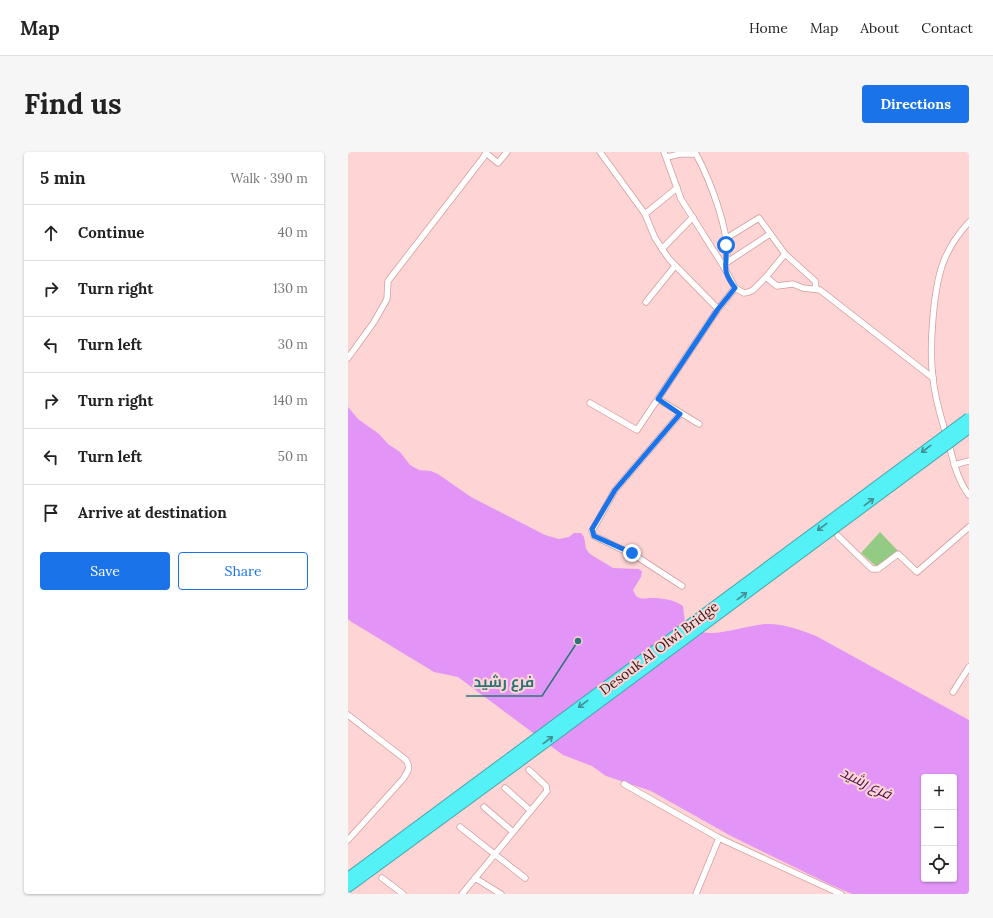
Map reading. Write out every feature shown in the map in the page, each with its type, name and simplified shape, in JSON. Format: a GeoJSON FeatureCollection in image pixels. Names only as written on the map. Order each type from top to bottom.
{"type":"FeatureCollection","features":[{"type":"Feature","properties":{"kind":"highway","name":"Desouk Al Olwi Bridge"},"geometry":{"type":"LineString","coordinates":[[348,887],[969,418]]}},
{"type":"Feature","properties":{"kind":"highway","name":"Desouk Al Olwi Bridge"},"geometry":{"type":"LineString","coordinates":[[348,878],[513,761],[969,428]]}},
{"type":"Feature","properties":{"kind":"street"},"geometry":{"type":"LineString","coordinates":[[348,358],[374,322],[387,299],[388,281],[486,153],[498,163],[507,152]]}},
{"type":"Feature","properties":{"kind":"street"},"geometry":{"type":"LineString","coordinates":[[600,152],[644,214],[662,249],[675,266],[718,309]]}},
{"type":"Feature","properties":{"kind":"street"},"geometry":{"type":"LineString","coordinates":[[725,265],[725,239],[711,184],[696,154],[665,155],[681,199],[725,265],[735,288],[744,293],[753,290],[785,254]]}},
{"type":"Feature","properties":{"kind":"street"},"geometry":{"type":"LineString","coordinates":[[644,214],[677,188]]}},
{"type":"Feature","properties":{"kind":"street"},"geometry":{"type":"LineString","coordinates":[[662,249],[693,217]]}},
{"type":"Feature","properties":{"kind":"street"},"geometry":{"type":"LineString","coordinates":[[725,239],[758,218],[785,254],[816,281],[816,288]]}},
{"type":"Feature","properties":{"kind":"street"},"geometry":{"type":"LineString","coordinates":[[969,222],[951,246],[941,271],[933,338],[933,378],[940,413],[954,465],[960,480],[969,494]]}},
{"type":"Feature","properties":{"kind":"street"},"geometry":{"type":"LineString","coordinates":[[725,265],[770,234]]}},
{"type":"Feature","properties":{"kind":"street"},"geometry":{"type":"LineString","coordinates":[[646,302],[675,266]]}},
{"type":"Feature","properties":{"kind":"street"},"geometry":{"type":"LineString","coordinates":[[766,277],[777,286],[793,284],[808,289],[816,288],[933,378]]}},
{"type":"Feature","properties":{"kind":"street"},"geometry":{"type":"LineString","coordinates":[[590,403],[637,430],[718,309],[735,288]]}},
{"type":"Feature","properties":{"kind":"street"},"geometry":{"type":"LineString","coordinates":[[658,399],[680,414],[699,424]]}},
{"type":"Feature","properties":{"kind":"street"},"geometry":{"type":"LineString","coordinates":[[680,414],[615,490],[592,530],[594,536],[636,556],[682,586]]}},
{"type":"Feature","properties":{"kind":"street"},"geometry":{"type":"LineString","coordinates":[[954,465],[969,461]]}},
{"type":"Feature","properties":{"kind":"street"},"geometry":{"type":"LineString","coordinates":[[838,536],[872,569],[878,569],[898,554],[917,572],[969,527]]}},
{"type":"Feature","properties":{"kind":"street"},"geometry":{"type":"LineString","coordinates":[[953,692],[969,667]]}},
{"type":"Feature","properties":{"kind":"street"},"geometry":{"type":"LineString","coordinates":[[348,715],[406,760],[409,770],[403,779],[348,840]]}},
{"type":"Feature","properties":{"kind":"street"},"geometry":{"type":"LineString","coordinates":[[462,894],[547,790],[546,786],[529,770]]}},
{"type":"Feature","properties":{"kind":"street"},"geometry":{"type":"LineString","coordinates":[[624,784],[718,838],[841,894]]}},
{"type":"Feature","properties":{"kind":"street"},"geometry":{"type":"LineString","coordinates":[[505,788],[531,811]]}},
{"type":"Feature","properties":{"kind":"street"},"geometry":{"type":"LineString","coordinates":[[484,807],[513,832]]}},
{"type":"Feature","properties":{"kind":"street"},"geometry":{"type":"LineString","coordinates":[[460,827],[525,878]]}},
{"type":"Feature","properties":{"kind":"street"},"geometry":{"type":"LineString","coordinates":[[696,894],[718,838]]}},
{"type":"Feature","properties":{"kind":"street"},"geometry":{"type":"LineString","coordinates":[[382,878],[403,894]]}},
{"type":"Feature","properties":{"kind":"street"},"geometry":{"type":"LineString","coordinates":[[475,878],[501,894]]}},
{"type":"Feature","properties":{"kind":"green space"},"geometry":{"type":"Polygon","coordinates":[[[880,532],[898,551],[878,568],[861,553],[880,532]]]}},
{"type":"Feature","properties":{"kind":"water"},"geometry":{"type":"Polygon","coordinates":[[[348,407],[358,419],[400,452],[410,465],[419,470],[431,471],[438,474],[471,497],[545,535],[559,539],[569,537],[574,533],[581,533],[584,537],[586,549],[590,554],[613,568],[638,569],[642,571],[641,577],[633,590],[636,596],[642,598],[664,599],[680,604],[683,606],[685,622],[698,631],[714,633],[768,624],[786,626],[816,636],[969,720],[969,894],[852,894],[829,884],[731,836],[651,791],[606,776],[592,766],[563,755],[458,677],[434,672],[348,619],[348,407]]]}},
{"type":"Feature","properties":{"kind":"place","name":"فرع رشيد"},"geometry":{"type":"Point","coordinates":[578,641]}},
{"type":"Feature","properties":{"kind":"route"},"geometry":{"type":"LineString","coordinates":[[632,553],[613,546],[594,536],[592,529],[615,490],[680,414],[658,399],[718,309],[735,288],[725,272],[724,267],[727,258],[726,245]]}}]}
